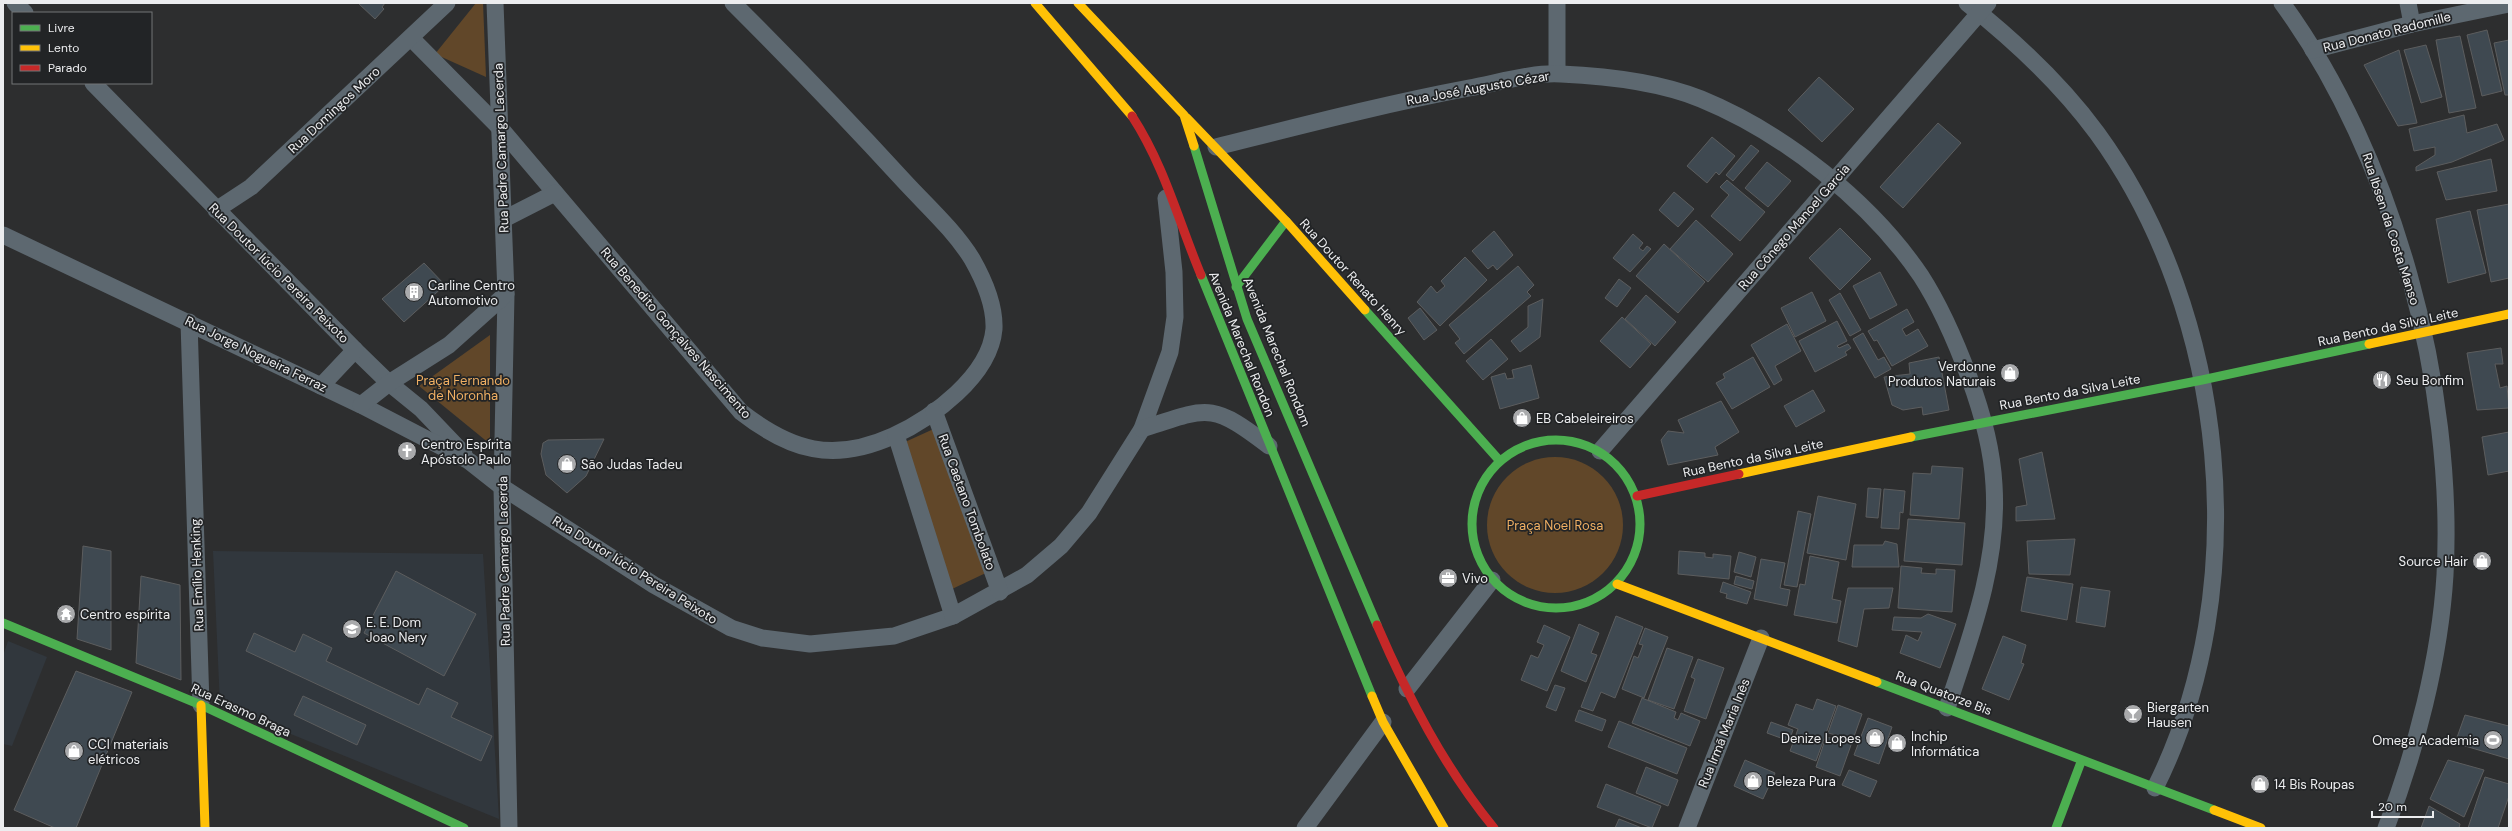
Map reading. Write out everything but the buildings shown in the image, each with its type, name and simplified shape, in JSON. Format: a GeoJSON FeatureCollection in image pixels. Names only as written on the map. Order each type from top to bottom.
{"type":"FeatureCollection","features":[{"type":"Feature","properties":{"kind":"main road","name":"Avenida Marechal Rondon"},"geometry":{"type":"LineString","coordinates":[[1035,3],[1080,52],[1128,111],[1150,144],[1163,172],[1194,260],[1269,447],[1383,722],[1444,828]]}},
{"type":"Feature","properties":{"kind":"main road","name":"Avenida Marechal Rondom"},"geometry":{"type":"LineString","coordinates":[[1078,3],[1184,115],[1236,287],[1261,353],[1407,689],[1442,756],[1471,800],[1494,828]]}},
{"type":"Feature","properties":{"kind":"main road","name":"Rua Doutor Renato Henry"},"geometry":{"type":"LineString","coordinates":[[1184,115],[1286,221],[1500,460]]}},
{"type":"Feature","properties":{"kind":"main road"},"geometry":{"type":"LineString","coordinates":[[1236,287],[1286,221]]}},
{"type":"Feature","properties":{"kind":"main road","name":"Rua Bento da Silva Leite"},"geometry":{"type":"LineString","coordinates":[[1637,496],[1985,421],[2202,380],[2509,314]]}},
{"type":"Feature","properties":{"kind":"main road"},"geometry":{"type":"LineString","coordinates":[[1548,439],[1575,440],[1600,450],[1622,470],[1637,496],[1641,527],[1634,558],[1617,584],[1592,601],[1577,607],[1554,609],[1531,605],[1510,595],[1492,580],[1478,558],[1472,532],[1473,505],[1483,480],[1500,460],[1522,446],[1548,439]]}},
{"type":"Feature","properties":{"kind":"main road","name":"Rua Quatorze Bis"},"geometry":{"type":"LineString","coordinates":[[1617,584],[1946,708],[2081,762],[2261,828]]}},
{"type":"Feature","properties":{"kind":"main road","name":"Rua Erasmo Braga"},"geometry":{"type":"LineString","coordinates":[[3,623],[201,705],[464,828]]}},
{"type":"Feature","properties":{"kind":"main road","name":"Rua Emílio Henking"},"geometry":{"type":"LineString","coordinates":[[201,705],[205,828]]}},
{"type":"Feature","properties":{"kind":"main road"},"geometry":{"type":"LineString","coordinates":[[2056,828],[2081,762]]}},
{"type":"Feature","properties":{"kind":"street"},"geometry":{"type":"LineString","coordinates":[[15,3],[24,12]]}},
{"type":"Feature","properties":{"kind":"street","name":"Rua Domingos Moro"},"geometry":{"type":"LineString","coordinates":[[216,210],[251,187],[447,3]]}},
{"type":"Feature","properties":{"kind":"street","name":"Rua Padre Camargo Lacerda"},"geometry":{"type":"LineString","coordinates":[[495,3],[501,129],[506,294],[502,487],[509,828]]}},
{"type":"Feature","properties":{"kind":"street","name":"Rua Benedito Gonçalves Nascimento"},"geometry":{"type":"LineString","coordinates":[[411,38],[501,129],[741,412],[764,430],[789,443],[814,449],[845,451],[874,444],[896,435],[934,411],[961,390],[977,371],[990,349],[994,328],[992,305],[983,281],[971,258],[953,233],[862,135],[733,3]]}},
{"type":"Feature","properties":{"kind":"street"},"geometry":{"type":"LineString","coordinates":[[1557,3],[1557,74]]}},
{"type":"Feature","properties":{"kind":"street","name":"Rua Ibsen da Costa Manso"},"geometry":{"type":"LineString","coordinates":[[2282,3],[2313,50],[2365,148],[2400,247],[2423,333],[2436,405],[2443,468],[2445,575],[2431,669],[2420,718],[2405,773],[2386,828]]}},
{"type":"Feature","properties":{"kind":"street"},"geometry":{"type":"LineString","coordinates":[[2408,3],[2412,24]]}},
{"type":"Feature","properties":{"kind":"street","name":"Rua Donato Radomille"},"geometry":{"type":"LineString","coordinates":[[2313,50],[2412,24],[2509,4]]}},
{"type":"Feature","properties":{"kind":"street"},"geometry":{"type":"LineString","coordinates":[[1978,6],[2040,67],[2096,133],[2123,172],[2141,205],[2170,273],[2188,324],[2202,380],[2214,467],[2217,509],[2216,554],[2207,623],[2193,692],[2171,757],[2155,788]]}},
{"type":"Feature","properties":{"kind":"street","name":"Rua Cônego Manoel Garcia"},"geometry":{"type":"LineString","coordinates":[[1600,450],[1833,182],[1978,6]]}},
{"type":"Feature","properties":{"kind":"street","name":"Rua José Augusto Cézar"},"geometry":{"type":"LineString","coordinates":[[1216,147],[1425,96],[1557,74],[1608,78],[1661,88],[1698,98],[1736,115],[1773,136],[1806,158],[1894,240],[1920,275],[1934,297],[1961,355],[1985,421],[1994,485],[1993,528],[1988,571],[1972,634],[1946,708]]}},
{"type":"Feature","properties":{"kind":"street","name":"Rua Doutor lúcio Pereira Peixoto"},"geometry":{"type":"LineString","coordinates":[[94,84],[355,350],[389,383],[443,430],[468,461]]}},
{"type":"Feature","properties":{"kind":"street","name":"Rua Doutor lúcio Pereira Peixoto"},"geometry":{"type":"LineString","coordinates":[[502,487],[700,612],[731,628],[762,638],[810,644],[872,639],[894,636],[954,616],[1000,592],[1027,575],[1061,546],[1089,513],[1142,429],[1158,391],[1170,352],[1175,317],[1174,272],[1163,172]]}},
{"type":"Feature","properties":{"kind":"street"},"geometry":{"type":"LineString","coordinates":[[504,219],[555,193]]}},
{"type":"Feature","properties":{"kind":"street","name":"Rua Jorge Nogueira Ferraz"},"geometry":{"type":"LineString","coordinates":[[3,235],[361,405],[468,461],[502,487]]}},
{"type":"Feature","properties":{"kind":"street"},"geometry":{"type":"LineString","coordinates":[[361,405],[389,383],[449,345],[506,294]]}},
{"type":"Feature","properties":{"kind":"street","name":"Rua Emílio Henking"},"geometry":{"type":"LineString","coordinates":[[189,322],[201,705]]}},
{"type":"Feature","properties":{"kind":"street"},"geometry":{"type":"LineString","coordinates":[[321,386],[355,350]]}},
{"type":"Feature","properties":{"kind":"street","name":"Rua Caetano Tombolato"},"geometry":{"type":"LineString","coordinates":[[934,411],[1000,592]]}},
{"type":"Feature","properties":{"kind":"street"},"geometry":{"type":"LineString","coordinates":[[1142,429],[1206,411],[1227,417],[1239,423],[1269,447]]}},
{"type":"Feature","properties":{"kind":"street"},"geometry":{"type":"LineString","coordinates":[[896,435],[954,616]]}},
{"type":"Feature","properties":{"kind":"street"},"geometry":{"type":"LineString","coordinates":[[1407,689],[1492,580]]}},
{"type":"Feature","properties":{"kind":"street","name":"Rua Irmã Maria Inês"},"geometry":{"type":"LineString","coordinates":[[1687,828],[1762,638]]}},
{"type":"Feature","properties":{"kind":"street"},"geometry":{"type":"LineString","coordinates":[[1305,828],[1383,722]]}},
{"type":"Feature","properties":{"kind":"shaded area","name":"E. E. Dom Joao Nery"},"geometry":{"type":"Polygon","coordinates":[[[213,551],[483,554],[499,819],[220,705],[213,551]]]}},
{"type":"Feature","properties":{"kind":"shaded area"},"geometry":{"type":"Polygon","coordinates":[[[8,641],[47,657],[12,746],[3,744],[3,656],[8,641]]]}},
{"type":"Feature","properties":{"kind":"green space"},"geometry":{"type":"Polygon","coordinates":[[[476,3],[483,3],[486,77],[435,54],[476,3]]]}},
{"type":"Feature","properties":{"kind":"green space","name":"Praça Fernando de Noronha"},"geometry":{"type":"Polygon","coordinates":[[[490,335],[490,444],[419,386],[490,335]]]}},
{"type":"Feature","properties":{"kind":"green space"},"geometry":{"type":"Polygon","coordinates":[[[938,427],[990,571],[952,589],[905,442],[938,427]]]}},
{"type":"Feature","properties":{"kind":"green space","name":"Praça Noel Rosa"},"geometry":{"type":"Polygon","coordinates":[[[1548,457],[1562,457],[1581,462],[1603,477],[1618,499],[1622,512],[1622,538],[1618,551],[1603,573],[1581,588],[1562,593],[1548,593],[1529,588],[1507,573],[1492,551],[1487,532],[1487,518],[1492,499],[1507,477],[1529,462],[1548,457]]]}},
{"type":"Feature","properties":{"kind":"traffic: fast"},"geometry":{"type":"LineString","coordinates":[[1194,146],[1247,319],[1377,625]]}},
{"type":"Feature","properties":{"kind":"traffic: fast"},"geometry":{"type":"LineString","coordinates":[[1236,287],[1286,221]]}},
{"type":"Feature","properties":{"kind":"traffic: fast"},"geometry":{"type":"LineString","coordinates":[[1201,275],[1372,696]]}},
{"type":"Feature","properties":{"kind":"traffic: fast"},"geometry":{"type":"LineString","coordinates":[[1365,310],[1499,460]]}},
{"type":"Feature","properties":{"kind":"traffic: fast"},"geometry":{"type":"LineString","coordinates":[[1911,437],[2202,380],[2369,344]]}},
{"type":"Feature","properties":{"kind":"traffic: fast"},"geometry":{"type":"LineString","coordinates":[[1548,440],[1564,440],[1581,443],[1596,449],[1616,464],[1631,484],[1637,499],[1640,524],[1637,549],[1631,564],[1616,584],[1596,599],[1581,605],[1564,608],[1548,608],[1531,605],[1516,599],[1496,584],[1491,578],[1481,564],[1475,549],[1472,532],[1472,516],[1475,499],[1481,484],[1496,464],[1502,459],[1516,449],[1531,443],[1548,440]]}},
{"type":"Feature","properties":{"kind":"traffic: fast"},"geometry":{"type":"LineString","coordinates":[[3,623],[201,705],[464,828]]}},
{"type":"Feature","properties":{"kind":"traffic: fast"},"geometry":{"type":"LineString","coordinates":[[1877,682],[2214,810]]}},
{"type":"Feature","properties":{"kind":"traffic: fast"},"geometry":{"type":"LineString","coordinates":[[2056,828],[2081,762]]}},
{"type":"Feature","properties":{"kind":"traffic: slow"},"geometry":{"type":"LineString","coordinates":[[1035,3],[1132,116]]}},
{"type":"Feature","properties":{"kind":"traffic: slow"},"geometry":{"type":"LineString","coordinates":[[1078,3],[1184,115],[1194,146]]}},
{"type":"Feature","properties":{"kind":"traffic: slow"},"geometry":{"type":"LineString","coordinates":[[1187,118],[1286,221],[1365,310]]}},
{"type":"Feature","properties":{"kind":"traffic: slow"},"geometry":{"type":"LineString","coordinates":[[2369,344],[2509,314]]}},
{"type":"Feature","properties":{"kind":"traffic: slow"},"geometry":{"type":"LineString","coordinates":[[1739,474],[1911,437]]}},
{"type":"Feature","properties":{"kind":"traffic: slow"},"geometry":{"type":"LineString","coordinates":[[1617,584],[1877,682]]}},
{"type":"Feature","properties":{"kind":"traffic: slow"},"geometry":{"type":"LineString","coordinates":[[1372,696],[1383,722],[1444,828]]}},
{"type":"Feature","properties":{"kind":"traffic: slow"},"geometry":{"type":"LineString","coordinates":[[201,705],[205,828]]}},
{"type":"Feature","properties":{"kind":"traffic: slow"},"geometry":{"type":"LineString","coordinates":[[2214,810],[2261,828]]}},
{"type":"Feature","properties":{"kind":"traffic: jam"},"geometry":{"type":"LineString","coordinates":[[1132,116],[1162,174],[1201,275]]}},
{"type":"Feature","properties":{"kind":"traffic: jam"},"geometry":{"type":"LineString","coordinates":[[1637,496],[1739,474]]}},
{"type":"Feature","properties":{"kind":"traffic: jam"},"geometry":{"type":"LineString","coordinates":[[1377,625],[1401,679],[1428,731],[1459,781],[1494,828]]}},
{"type":"Feature","properties":{"kind":"place","name":"Carline Centro Automotivo"},"geometry":{"type":"Point","coordinates":[414,292]}},
{"type":"Feature","properties":{"kind":"place","name":"Verdonne Produtos Naturais"},"geometry":{"type":"Point","coordinates":[2010,373]}},
{"type":"Feature","properties":{"kind":"place","name":"Seu Bonfim"},"geometry":{"type":"Point","coordinates":[2382,380]}},
{"type":"Feature","properties":{"kind":"place","name":"EB Cabeleireiros"},"geometry":{"type":"Point","coordinates":[1522,418]}},
{"type":"Feature","properties":{"kind":"place","name":"Centro Espírita Apóstolo Paulo"},"geometry":{"type":"Point","coordinates":[407,451]}},
{"type":"Feature","properties":{"kind":"place","name":"São Judas Tadeu"},"geometry":{"type":"Point","coordinates":[567,464]}},
{"type":"Feature","properties":{"kind":"place","name":"Source Hair"},"geometry":{"type":"Point","coordinates":[2482,561]}},
{"type":"Feature","properties":{"kind":"place","name":"Vivo"},"geometry":{"type":"Point","coordinates":[1448,578]}},
{"type":"Feature","properties":{"kind":"place","name":"Centro espírita"},"geometry":{"type":"Point","coordinates":[66,614]}},
{"type":"Feature","properties":{"kind":"place","name":"E. E. Dom Joao Nery"},"geometry":{"type":"Point","coordinates":[352,629]}},
{"type":"Feature","properties":{"kind":"place","name":"Biergarten Hausen"},"geometry":{"type":"Point","coordinates":[2133,714]}},
{"type":"Feature","properties":{"kind":"place","name":"Denize Lopes"},"geometry":{"type":"Point","coordinates":[1875,738]}},
{"type":"Feature","properties":{"kind":"place","name":"Omega Academia"},"geometry":{"type":"Point","coordinates":[2493,740]}},
{"type":"Feature","properties":{"kind":"place","name":"Inchip Informática"},"geometry":{"type":"Point","coordinates":[1897,743]}},
{"type":"Feature","properties":{"kind":"place","name":"CCI materiais elétricos"},"geometry":{"type":"Point","coordinates":[74,751]}},
{"type":"Feature","properties":{"kind":"place","name":"Beleza Pura"},"geometry":{"type":"Point","coordinates":[1753,781]}},
{"type":"Feature","properties":{"kind":"place","name":"14 Bis Roupas"},"geometry":{"type":"Point","coordinates":[2260,784]}}]}
